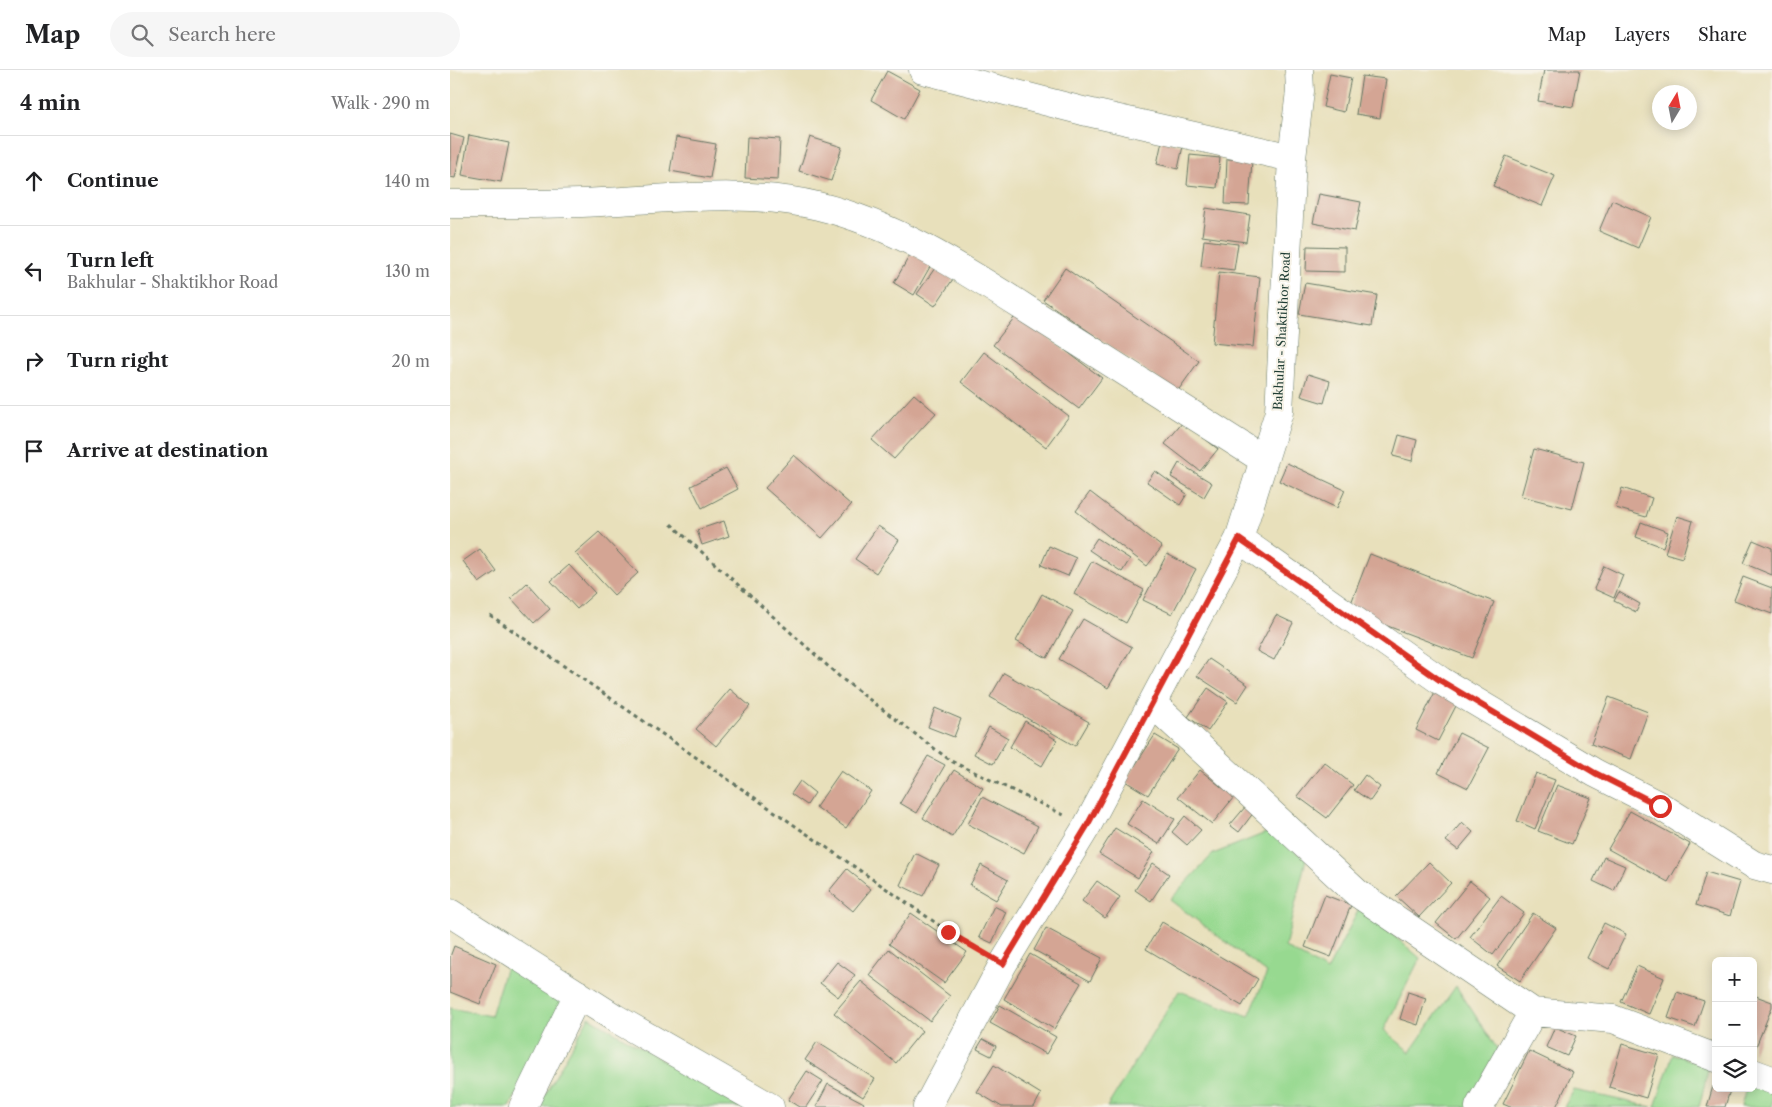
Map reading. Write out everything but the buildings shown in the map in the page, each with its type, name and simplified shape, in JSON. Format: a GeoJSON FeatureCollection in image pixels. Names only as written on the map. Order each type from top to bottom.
{"type":"FeatureCollection","features":[{"type":"Feature","properties":{"kind":"street"},"geometry":{"type":"LineString","coordinates":[[922,70],[1084,111],[1292,158]]}},
{"type":"Feature","properties":{"kind":"street","name":"Bakhular - Shaktikhor Road"},"geometry":{"type":"LineString","coordinates":[[927,1107],[1003,964],[1087,826],[1239,539],[1279,412],[1292,158],[1302,77]]}},
{"type":"Feature","properties":{"kind":"street"},"geometry":{"type":"LineString","coordinates":[[450,204],[574,204],[718,196],[775,199],[817,206],[857,218],[905,237],[1008,298],[1264,460]]}},
{"type":"Feature","properties":{"kind":"street"},"geometry":{"type":"LineString","coordinates":[[1239,539],[1441,681],[1595,773],[1660,806],[1754,866],[1772,870]]}},
{"type":"Feature","properties":{"kind":"street"},"geometry":{"type":"LineString","coordinates":[[1152,703],[1357,893],[1533,1012],[1614,1019],[1712,1056]]}},
{"type":"Feature","properties":{"kind":"street"},"geometry":{"type":"LineString","coordinates":[[450,913],[615,1018],[770,1107]]}},
{"type":"Feature","properties":{"kind":"street"},"geometry":{"type":"LineString","coordinates":[[523,1107],[578,994]]}},
{"type":"Feature","properties":{"kind":"street"},"geometry":{"type":"LineString","coordinates":[[1479,1107],[1533,1012]]}},
{"type":"Feature","properties":{"kind":"street"},"geometry":{"type":"LineString","coordinates":[[1757,1074],[1772,1080]]}},
{"type":"Feature","properties":{"kind":"path"},"geometry":{"type":"LineString","coordinates":[[671,524],[841,678],[952,761],[1087,826]]}},
{"type":"Feature","properties":{"kind":"path"},"geometry":{"type":"LineString","coordinates":[[490,615],[948,932],[1003,964]]}},
{"type":"Feature","properties":{"kind":"green space"},"geometry":{"type":"Polygon","coordinates":[[[1268,832],[1306,859],[1285,947],[1327,971],[1360,907],[1420,958],[1384,1030],[1410,1052],[1456,986],[1498,1050],[1468,1107],[1107,1107],[1179,991],[1249,1016],[1267,973],[1170,900],[1213,854],[1268,832]]]}},
{"type":"Feature","properties":{"kind":"green space"},"geometry":{"type":"Polygon","coordinates":[[[507,963],[565,998],[510,1107],[450,1107],[450,1008],[491,1016],[507,963]]]}},
{"type":"Feature","properties":{"kind":"green space"},"geometry":{"type":"Polygon","coordinates":[[[589,1017],[741,1107],[538,1107],[589,1017]]]}},
{"type":"Feature","properties":{"kind":"green space"},"geometry":{"type":"Polygon","coordinates":[[[1673,1054],[1709,1067],[1699,1107],[1655,1107],[1673,1054]]]}},
{"type":"Feature","properties":{"kind":"green space"},"geometry":{"type":"Polygon","coordinates":[[[1757,1084],[1772,1090],[1772,1107],[1741,1107],[1745,1092],[1757,1092],[1757,1084]]]}},
{"type":"Feature","properties":{"kind":"green space"},"geometry":{"type":"Polygon","coordinates":[[[1574,1090],[1652,1107],[1564,1107],[1574,1090]]]}},
{"type":"Feature","properties":{"kind":"route"},"geometry":{"type":"LineString","coordinates":[[948,932],[1003,964],[1087,826],[1239,539],[1441,681],[1595,773],[1660,806]]}}]}
